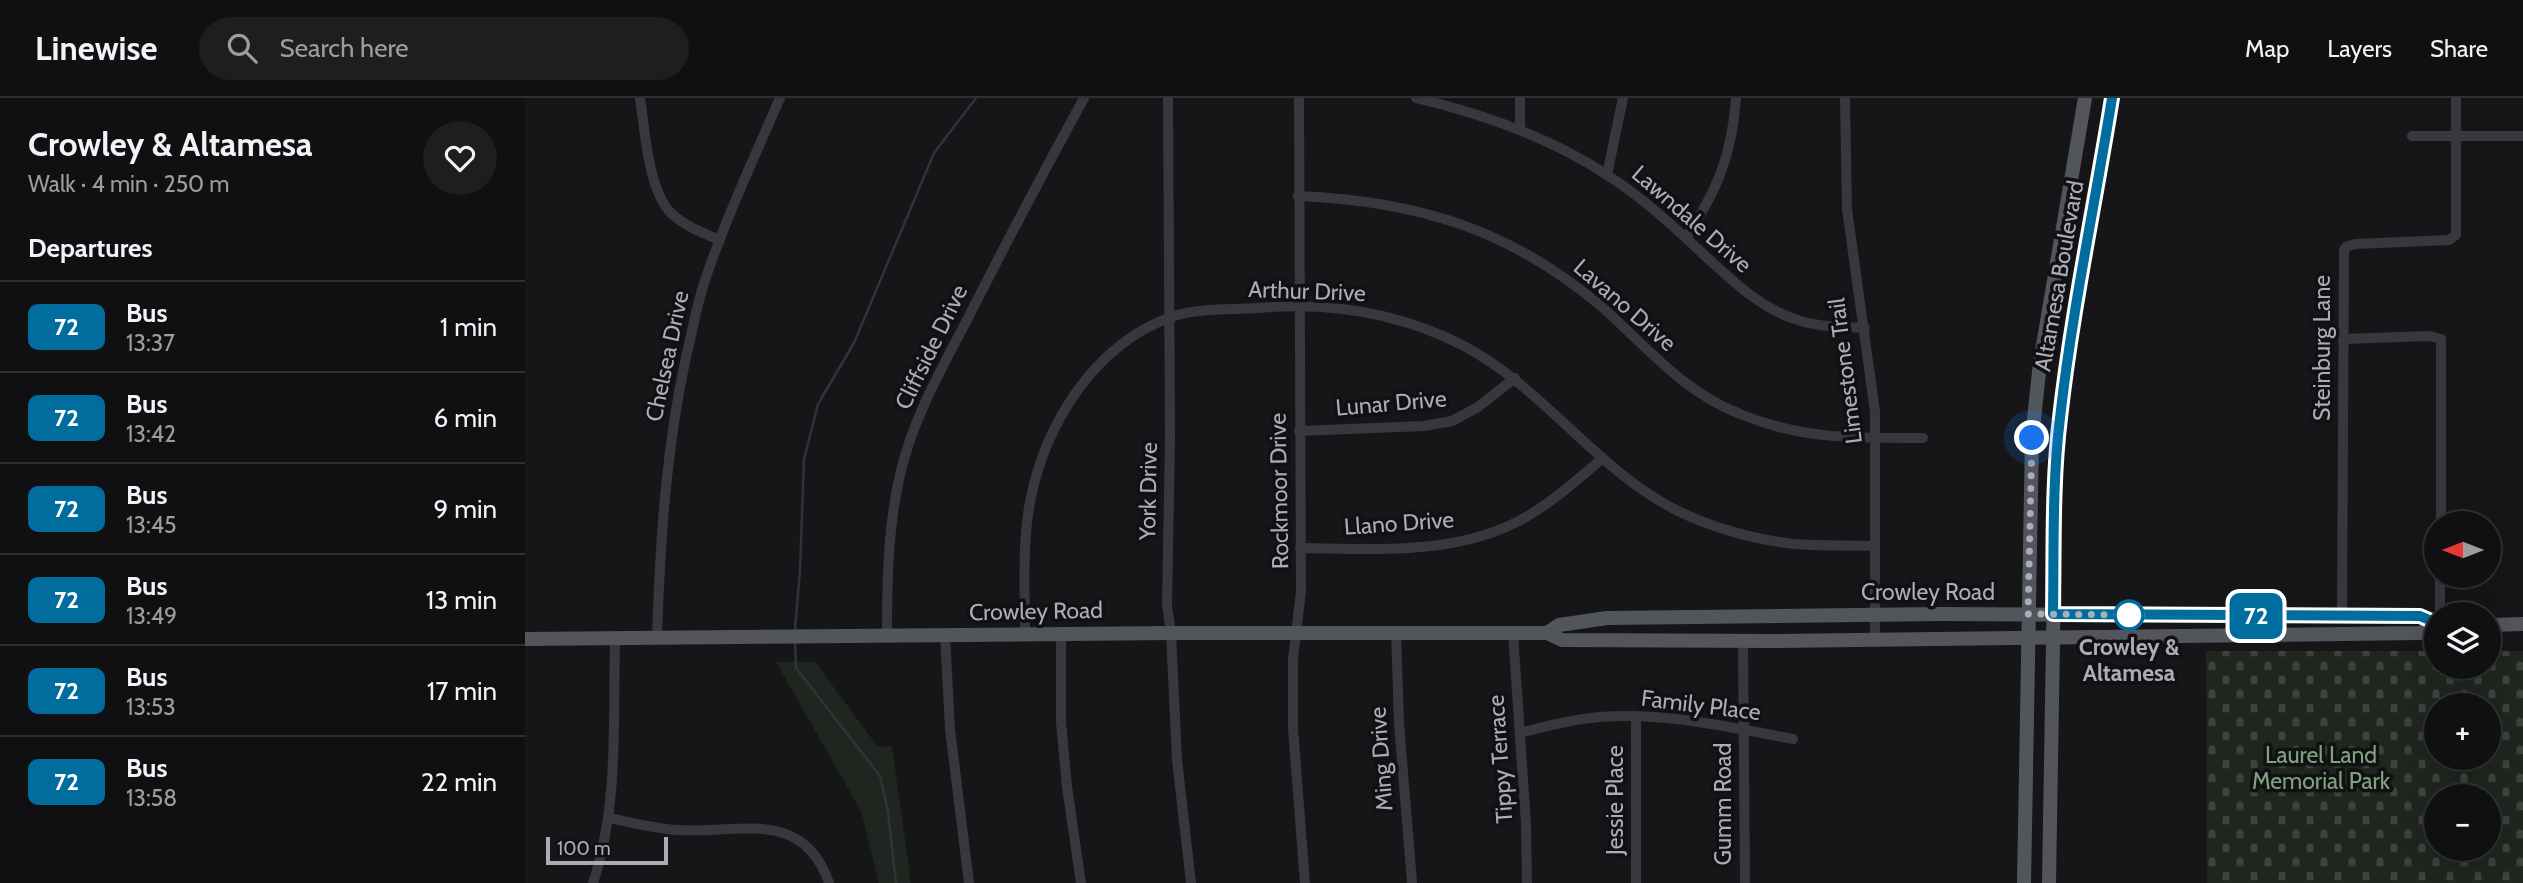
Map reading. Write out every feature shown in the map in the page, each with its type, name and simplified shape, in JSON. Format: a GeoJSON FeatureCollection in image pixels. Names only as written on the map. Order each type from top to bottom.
{"type":"FeatureCollection","features":[{"type":"Feature","properties":{"kind":"main road","name":"Altamesa Boulevard"},"geometry":{"type":"LineString","coordinates":[[2024,883],[2029,491],[2035,411],[2085,98]]}},
{"type":"Feature","properties":{"kind":"main road","name":"Altamesa Boulevard"},"geometry":{"type":"LineString","coordinates":[[2049,883],[2056,462],[2067,357],[2112,98]]}},
{"type":"Feature","properties":{"kind":"main road"},"geometry":{"type":"LineString","coordinates":[[2035,411],[2060,414]]}},
{"type":"Feature","properties":{"kind":"main road","name":"Crowley Road"},"geometry":{"type":"LineString","coordinates":[[1547,632],[1559,625],[1607,618],[2053,614],[2420,616],[2424,618]]}},
{"type":"Feature","properties":{"kind":"main road"},"geometry":{"type":"LineString","coordinates":[[2310,635],[2342,616]]}},
{"type":"Feature","properties":{"kind":"main road"},"geometry":{"type":"LineString","coordinates":[[2501,625],[2523,624]]}},
{"type":"Feature","properties":{"kind":"main road","name":"Crowley Road"},"geometry":{"type":"LineString","coordinates":[[525,639],[1547,632],[1562,640],[1743,641],[2310,635],[2424,631]]}},
{"type":"Feature","properties":{"kind":"main road"},"geometry":{"type":"LineString","coordinates":[[2024,821],[2049,829]]}},
{"type":"Feature","properties":{"kind":"street"},"geometry":{"type":"LineString","coordinates":[[640,98],[647,149],[661,200],[671,214],[681,221],[720,240]]}},
{"type":"Feature","properties":{"kind":"street","name":"Chelsea Drive"},"geometry":{"type":"LineString","coordinates":[[657,638],[660,556],[673,423],[695,317],[720,240],[780,98]]}},
{"type":"Feature","properties":{"kind":"street","name":"Cliffside Drive"},"geometry":{"type":"LineString","coordinates":[[887,636],[887,579],[893,510],[904,457],[914,429],[972,310],[1084,98]]}},
{"type":"Feature","properties":{"kind":"street","name":"York Drive"},"geometry":{"type":"LineString","coordinates":[[1168,98],[1170,438],[1167,605],[1171,633],[1177,760],[1191,883]]}},
{"type":"Feature","properties":{"kind":"street","name":"Rockmoor Drive"},"geometry":{"type":"LineString","coordinates":[[1299,98],[1301,591],[1293,659],[1293,728],[1305,883]]}},
{"type":"Feature","properties":{"kind":"street","name":"Lawndale Drive"},"geometry":{"type":"LineString","coordinates":[[1416,98],[1453,107],[1520,130],[1565,150],[1607,175],[1647,204],[1747,293],[1772,309],[1802,321],[1865,328]]}},
{"type":"Feature","properties":{"kind":"street"},"geometry":{"type":"LineString","coordinates":[[1520,98],[1520,130]]}},
{"type":"Feature","properties":{"kind":"street"},"geometry":{"type":"LineString","coordinates":[[1607,175],[1623,98]]}},
{"type":"Feature","properties":{"kind":"street"},"geometry":{"type":"LineString","coordinates":[[1686,238],[1720,178],[1730,143],[1736,98]]}},
{"type":"Feature","properties":{"kind":"street","name":"Limestone Trail"},"geometry":{"type":"LineString","coordinates":[[1845,98],[1847,209],[1872,381],[1876,438],[1875,639]]}},
{"type":"Feature","properties":{"kind":"street","name":"Steinburg Lane"},"geometry":{"type":"LineString","coordinates":[[2342,616],[2343,258],[2346,247],[2355,244],[2449,240],[2456,235],[2456,98]]}},
{"type":"Feature","properties":{"kind":"street"},"geometry":{"type":"LineString","coordinates":[[2412,136],[2523,136]]}},
{"type":"Feature","properties":{"kind":"street","name":"Lavano Drive"},"geometry":{"type":"LineString","coordinates":[[1299,196],[1344,198],[1402,207],[1435,215],[1495,237],[1532,256],[1572,284],[1696,392],[1737,413],[1778,428],[1819,436],[1923,438]]}},
{"type":"Feature","properties":{"kind":"street","name":"Arthur Drive"},"geometry":{"type":"LineString","coordinates":[[1025,634],[1027,527],[1037,477],[1050,437],[1077,392],[1102,362],[1124,342],[1145,328],[1170,318],[1198,312],[1299,307],[1357,310],[1400,320],[1462,346],[1515,378],[1603,458],[1638,486],[1677,510],[1736,532],[1794,544],[1875,546]]}},
{"type":"Feature","properties":{"kind":"street"},"geometry":{"type":"LineString","coordinates":[[2343,339],[2430,336],[2441,339],[2441,511]]}},
{"type":"Feature","properties":{"kind":"street","name":"Lunar Drive"},"geometry":{"type":"LineString","coordinates":[[1299,431],[1424,426],[1452,421],[1478,407],[1515,378]]}},
{"type":"Feature","properties":{"kind":"street","name":"Llano Drive"},"geometry":{"type":"LineString","coordinates":[[1300,548],[1421,547],[1465,541],[1525,518],[1555,498],[1603,458]]}},
{"type":"Feature","properties":{"kind":"street","name":"Ming Drive"},"geometry":{"type":"LineString","coordinates":[[1396,632],[1399,723],[1412,883]]}},
{"type":"Feature","properties":{"kind":"street","name":"Tippy Terrace"},"geometry":{"type":"LineString","coordinates":[[1513,632],[1527,883]]}},
{"type":"Feature","properties":{"kind":"street"},"geometry":{"type":"LineString","coordinates":[[1061,634],[1061,722],[1081,883]]}},
{"type":"Feature","properties":{"kind":"street"},"geometry":{"type":"LineString","coordinates":[[946,635],[950,729],[969,883]]}},
{"type":"Feature","properties":{"kind":"street"},"geometry":{"type":"LineString","coordinates":[[593,883],[605,843],[608,818],[615,638]]}},
{"type":"Feature","properties":{"kind":"street","name":"Gumm Road"},"geometry":{"type":"LineString","coordinates":[[1743,641],[1745,883]]}},
{"type":"Feature","properties":{"kind":"street","name":"Family Place"},"geometry":{"type":"LineString","coordinates":[[1520,733],[1598,717],[1636,717],[1674,718],[1793,739]]}},
{"type":"Feature","properties":{"kind":"street","name":"Jessie Place"},"geometry":{"type":"LineString","coordinates":[[1636,717],[1636,883]]}},
{"type":"Feature","properties":{"kind":"street"},"geometry":{"type":"LineString","coordinates":[[608,818],[677,830],[743,827],[786,834],[804,842],[811,849],[829,883]]}},
{"type":"Feature","properties":{"kind":"green space","name":"Laurel Land Memorial Park"},"geometry":{"type":"Polygon","coordinates":[[[2206,651],[2424,651],[2424,679],[2501,679],[2501,651],[2523,651],[2523,883],[2207,883],[2206,651]]]}},
{"type":"Feature","properties":{"kind":"green space"},"geometry":{"type":"Polygon","coordinates":[[[776,662],[815,662],[878,747],[892,746],[911,883],[879,883],[861,811],[776,662]]]}},
{"type":"Feature","properties":{"kind":"waterway"},"geometry":{"type":"LineString","coordinates":[[795,630],[804,459],[818,404],[854,343],[934,153],[976,98]]}},
{"type":"Feature","properties":{"kind":"waterway"},"geometry":{"type":"LineString","coordinates":[[795,640],[796,668],[880,776],[888,812],[896,883]]}},
{"type":"Feature","properties":{"kind":"bus line","name":"72"},"geometry":{"type":"LineString","coordinates":[[2112,98],[2067,357],[2059,419],[2053,614],[2424,618]]}},
{"type":"Feature","properties":{"kind":"place","name":"Crowley & Altamesa"},"geometry":{"type":"Point","coordinates":[2129,615]}},
{"type":"Feature","properties":{"kind":"route"},"geometry":{"type":"LineString","coordinates":[[2032,438],[2028,614],[2142,615],[2129,615]]}}]}
